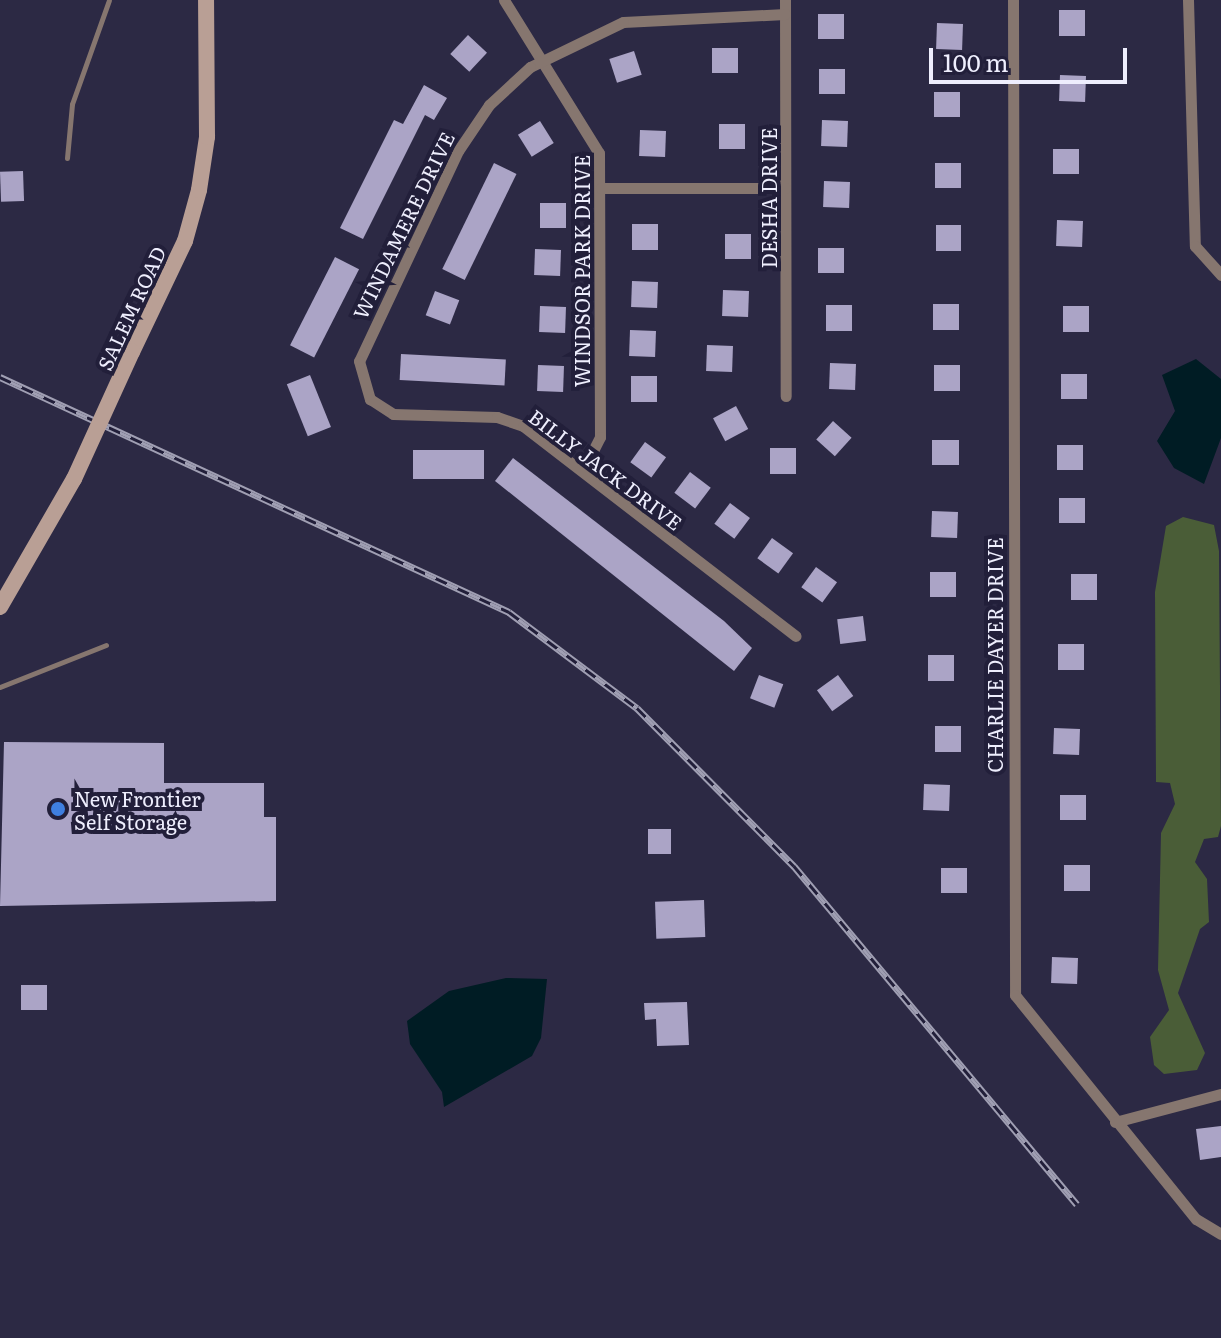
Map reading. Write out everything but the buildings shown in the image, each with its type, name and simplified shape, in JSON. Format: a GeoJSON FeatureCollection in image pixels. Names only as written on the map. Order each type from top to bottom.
{"type":"FeatureCollection","features":[{"type":"Feature","properties":{"kind":"main road","name":"SALEM ROAD"},"geometry":{"type":"LineString","coordinates":[[0,607],[74,479],[185,241],[199,190],[207,137],[206,0]]}},
{"type":"Feature","properties":{"kind":"street","name":"WINDSOR PARK DRIVE"},"geometry":{"type":"LineString","coordinates":[[504,0],[597,144],[601,188],[600,437],[583,470]]}},
{"type":"Feature","properties":{"kind":"street","name":"DESHA DRIVE"},"geometry":{"type":"LineString","coordinates":[[785,0],[786,396]]}},
{"type":"Feature","properties":{"kind":"street","name":"CHARLIE DAYER DRIVE"},"geometry":{"type":"LineString","coordinates":[[1013,0],[1012,972],[1025,1015],[1196,1219],[1220,1234]]}},
{"type":"Feature","properties":{"kind":"street"},"geometry":{"type":"LineString","coordinates":[[1188,0],[1195,246],[1221,275]]}},
{"type":"Feature","properties":{"kind":"street","name":"WINDAMERE DRIVE"},"geometry":{"type":"LineString","coordinates":[[370,399],[361,375],[364,345],[458,151],[489,105],[543,59],[623,22],[785,14]]}},
{"type":"Feature","properties":{"kind":"street"},"geometry":{"type":"LineString","coordinates":[[601,188],[785,188]]}},
{"type":"Feature","properties":{"kind":"street","name":"BILLY JACK DRIVE"},"geometry":{"type":"LineString","coordinates":[[370,399],[408,417],[510,420],[583,470],[796,636]]}},
{"type":"Feature","properties":{"kind":"street"},"geometry":{"type":"LineString","coordinates":[[1115,1122],[1221,1094]]}},
{"type":"Feature","properties":{"kind":"lane"},"geometry":{"type":"LineString","coordinates":[[67,158],[72,104],[109,0]]}},
{"type":"Feature","properties":{"kind":"lane"},"geometry":{"type":"LineString","coordinates":[[0,687],[106,645]]}},
{"type":"Feature","properties":{"kind":"green space"},"geometry":{"type":"Polygon","coordinates":[[[1183,517],[1214,525],[1219,551],[1221,826],[1218,837],[1204,839],[1195,862],[1207,879],[1209,922],[1200,929],[1178,993],[1205,1053],[1197,1070],[1164,1074],[1154,1065],[1150,1037],[1169,1010],[1158,970],[1161,833],[1175,804],[1170,783],[1156,782],[1155,592],[1166,526],[1183,517]]]}},
{"type":"Feature","properties":{"kind":"water"},"geometry":{"type":"Polygon","coordinates":[[[1196,359],[1221,379],[1221,438],[1204,484],[1174,468],[1157,441],[1175,411],[1162,375],[1196,359]]]}},
{"type":"Feature","properties":{"kind":"water"},"geometry":{"type":"Polygon","coordinates":[[[506,978],[547,979],[541,1038],[532,1056],[444,1107],[442,1092],[410,1044],[407,1021],[449,991],[506,978]]]}},
{"type":"Feature","properties":{"kind":"railway"},"geometry":{"type":"LineString","coordinates":[[0,377],[509,612],[637,708],[794,866],[1077,1204]]}},
{"type":"Feature","properties":{"kind":"place","name":"New Frontier Self Storage"},"geometry":{"type":"Point","coordinates":[58,809]}}]}
